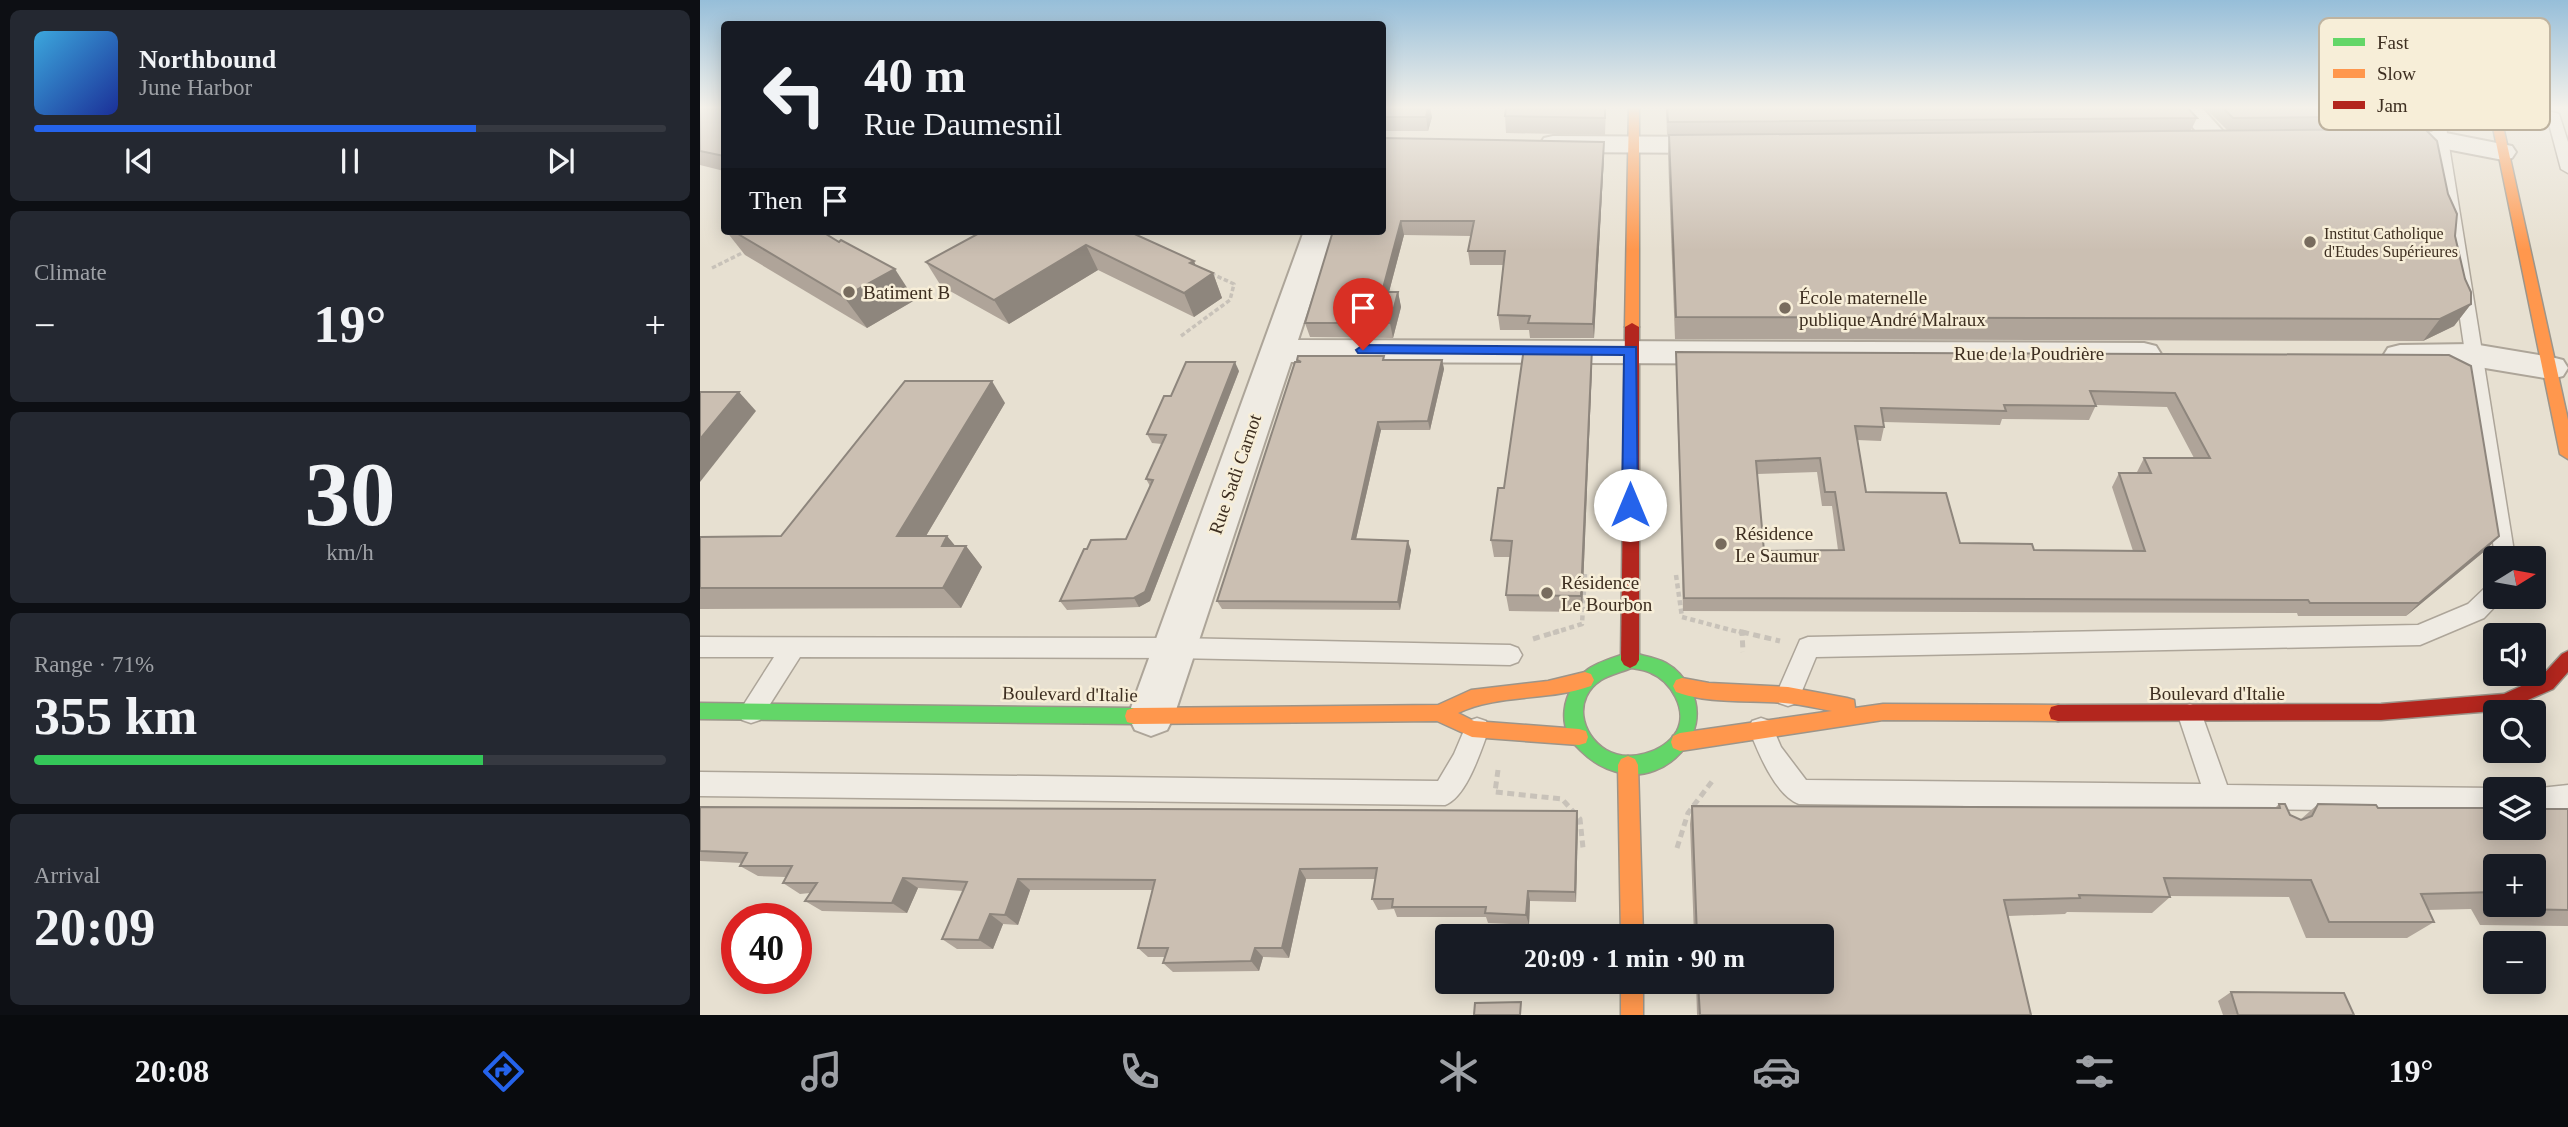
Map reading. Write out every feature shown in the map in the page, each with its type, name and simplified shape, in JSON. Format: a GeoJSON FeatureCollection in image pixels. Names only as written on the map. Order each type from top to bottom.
{"type":"FeatureCollection","features":[{"type":"Feature","properties":{"kind":"main road"},"geometry":{"type":"LineString","coordinates":[[1630,660],[1634,155]]}},
{"type":"Feature","properties":{"kind":"main road"},"geometry":{"type":"LineString","coordinates":[[2504,155],[2520,239],[2557,377],[2568,454]]}},
{"type":"Feature","properties":{"kind":"main road","name":"Boulevard d'Italie"},"geometry":{"type":"LineString","coordinates":[[1883,712],[2190,715],[2381,712],[2505,702],[2547,683],[2568,659]]}},
{"type":"Feature","properties":{"kind":"main road"},"geometry":{"type":"LineString","coordinates":[[1630,660],[1660,667],[1682,686],[1689,699],[1690,714],[1688,729],[1680,742],[1658,760],[1628,765],[1600,757],[1587,748],[1579,737],[1573,718],[1574,698],[1585,680],[1598,670],[1630,660]]}},
{"type":"Feature","properties":{"kind":"main road","name":"Boulevard d'Italie"},"geometry":{"type":"LineString","coordinates":[[1439,713],[1471,698],[1548,690],[1585,680]]}},
{"type":"Feature","properties":{"kind":"main road"},"geometry":{"type":"LineString","coordinates":[[1682,686],[1709,691],[1788,695],[1883,712]]}},
{"type":"Feature","properties":{"kind":"main road","name":"Boulevard d'Italie"},"geometry":{"type":"LineString","coordinates":[[700,711],[1151,716],[1439,713],[1477,729],[1579,737]]}},
{"type":"Feature","properties":{"kind":"main road"},"geometry":{"type":"LineString","coordinates":[[1680,742],[1883,712]]}},
{"type":"Feature","properties":{"kind":"main road"},"geometry":{"type":"LineString","coordinates":[[1628,765],[1632,924]]}},
{"type":"Feature","properties":{"kind":"main road"},"geometry":{"type":"LineString","coordinates":[[1632,994],[1632,1015]]}},
{"type":"Feature","properties":{"kind":"street","name":"Rue Sadi Carnot"},"geometry":{"type":"LineString","coordinates":[[1151,716],[1318,235]]}},
{"type":"Feature","properties":{"kind":"street","name":"Rue de la Poudrière"},"geometry":{"type":"LineString","coordinates":[[1278,351],[1631,350],[2178,354]]}},
{"type":"Feature","properties":{"kind":"street"},"geometry":{"type":"LineString","coordinates":[[2371,355],[2473,355],[2557,377]]}},
{"type":"Feature","properties":{"kind":"lane"},"geometry":{"type":"LineString","coordinates":[[2443,155],[2502,546]]}},
{"type":"Feature","properties":{"kind":"lane"},"geometry":{"type":"LineString","coordinates":[[1788,695],[1808,647],[2420,635],[2476,611],[2483,604]]}},
{"type":"Feature","properties":{"kind":"lane"},"geometry":{"type":"LineString","coordinates":[[700,647],[1174,648],[1510,655]]}},
{"type":"Feature","properties":{"kind":"lane"},"geometry":{"type":"LineString","coordinates":[[751,712],[794,647]]}},
{"type":"Feature","properties":{"kind":"lane"},"geometry":{"type":"LineString","coordinates":[[2190,715],[2218,796]]}},
{"type":"Feature","properties":{"kind":"lane"},"geometry":{"type":"LineString","coordinates":[[700,784],[1445,793],[1464,761],[1477,729]]}},
{"type":"Feature","properties":{"kind":"lane"},"geometry":{"type":"LineString","coordinates":[[1761,729],[1771,754],[1799,792],[2483,800]]}},
{"type":"Feature","properties":{"kind":"lane"},"geometry":{"type":"LineString","coordinates":[[2270,797],[2281,823]]}},
{"type":"Feature","properties":{"kind":"lane"},"geometry":{"type":"LineString","coordinates":[[2546,799],[2568,797]]}},
{"type":"Feature","properties":{"kind":"path"},"geometry":{"type":"LineString","coordinates":[[712,268],[755,246]]}},
{"type":"Feature","properties":{"kind":"path"},"geometry":{"type":"LineString","coordinates":[[1181,336],[1230,300],[1234,284],[1198,268]]}},
{"type":"Feature","properties":{"kind":"path"},"geometry":{"type":"LineString","coordinates":[[1675,575],[1682,617],[1742,632],[1744,652]]}},
{"type":"Feature","properties":{"kind":"path"},"geometry":{"type":"LineString","coordinates":[[1677,855],[1688,813],[1709,781],[1722,775]]}},
{"type":"Feature","properties":{"kind":"building"},"geometry":{"type":"Polygon","coordinates":[[[1386,155],[1603,155],[1593,324],[1528,323],[1530,316],[1498,315],[1505,251],[1468,251],[1474,221],[1401,221],[1382,292],[1398,292],[1390,323],[1305,323],[1332,235],[1386,235],[1386,155]]]}},
{"type":"Feature","properties":{"kind":"building"},"geometry":{"type":"Polygon","coordinates":[[[1670,155],[2440,155],[2448,194],[2457,214],[2455,236],[2465,279],[2471,292],[2471,304],[2440,319],[1676,317],[1670,155]]]}},
{"type":"Feature","properties":{"kind":"building"},"geometry":{"type":"Polygon","coordinates":[[[740,235],[828,235],[895,269],[844,297],[740,235]]]}},
{"type":"Feature","properties":{"kind":"building"},"geometry":{"type":"Polygon","coordinates":[[[976,235],[1137,235],[1194,261],[1190,263],[1213,273],[1184,293],[1086,245],[994,300],[926,262],[976,235]]]}},
{"type":"Feature","properties":{"kind":"building"},"geometry":{"type":"Polygon","coordinates":[[[1524,348],[1592,348],[1581,596],[1506,595],[1512,541],[1491,540],[1498,488],[1504,488],[1524,348]]]}},
{"type":"Feature","properties":{"kind":"building"},"geometry":{"type":"Polygon","coordinates":[[[1676,352],[2449,355],[2471,366],[2499,536],[2487,546],[2483,546],[2483,549],[2419,603],[2310,603],[2308,600],[1684,598],[1676,352]],[[2090,391],[2096,406],[2004,405],[2006,411],[1881,408],[1884,427],[1855,426],[1866,492],[1946,493],[1960,543],[2032,544],[2034,550],[2145,551],[2119,473],[2151,473],[2144,458],[2210,458],[2175,393],[2090,391]],[[1820,458],[1756,461],[1764,551],[1844,550],[1835,492],[1825,492],[1820,458]]]}},
{"type":"Feature","properties":{"kind":"building"},"geometry":{"type":"Polygon","coordinates":[[[1298,356],[1384,356],[1383,360],[1442,360],[1428,421],[1378,422],[1352,539],[1408,541],[1398,602],[1217,601],[1295,362],[1301,362],[1297,360],[1298,356]]]}},
{"type":"Feature","properties":{"kind":"building"},"geometry":{"type":"Polygon","coordinates":[[[1186,362],[1235,362],[1145,592],[1134,598],[1060,601],[1084,549],[1087,549],[1091,540],[1126,539],[1153,480],[1146,479],[1166,435],[1147,434],[1164,396],[1171,396],[1186,362]]]}},
{"type":"Feature","properties":{"kind":"building"},"geometry":{"type":"Polygon","coordinates":[[[905,381],[992,381],[897,536],[947,536],[942,546],[966,546],[943,588],[700,588],[700,537],[781,536],[905,381]]]}},
{"type":"Feature","properties":{"kind":"building"},"geometry":{"type":"Polygon","coordinates":[[[700,392],[739,392],[700,439],[700,392]]]}},
{"type":"Feature","properties":{"kind":"building"},"geometry":{"type":"Polygon","coordinates":[[[2279,804],[2285,804],[2290,815],[2301,820],[2312,816],[2318,804],[2376,805],[2378,808],[2483,808],[2483,840],[2546,840],[2546,809],[2568,809],[2568,910],[2546,910],[2546,854],[2483,854],[2483,892],[2421,894],[2434,922],[2329,922],[2311,880],[2164,878],[2170,897],[2079,895],[2080,898],[2004,900],[2031,1015],[1700,1015],[1699,994],[1834,994],[1834,924],[1697,924],[1692,806],[2280,808],[2279,804]]]}},
{"type":"Feature","properties":{"kind":"building"},"geometry":{"type":"Polygon","coordinates":[[[700,807],[1577,811],[1575,892],[1528,891],[1526,915],[1485,913],[1486,907],[1392,907],[1393,899],[1372,899],[1377,868],[1300,869],[1282,948],[1255,948],[1251,961],[1163,963],[1168,948],[1138,948],[1155,880],[1018,879],[1005,915],[990,914],[979,940],[942,939],[967,882],[903,878],[892,903],[805,901],[817,883],[783,883],[792,866],[740,866],[747,853],[700,851],[700,807]]]}},
{"type":"Feature","properties":{"kind":"building"},"geometry":{"type":"Polygon","coordinates":[[[2231,992],[2344,993],[2354,1015],[2238,1015],[2231,992]]]}},
{"type":"Feature","properties":{"kind":"building"},"geometry":{"type":"Polygon","coordinates":[[[1521,1002],[1520,1015],[1474,1015],[1475,1003],[1521,1002]]]}},
{"type":"Feature","properties":{"kind":"traffic: fast"},"geometry":{"type":"LineString","coordinates":[[1630,660],[1657,667],[1670,676],[1684,694],[1689,715],[1688,726],[1677,745],[1650,762],[1624,765],[1600,756],[1582,740],[1572,718],[1575,696],[1594,675],[1630,660]]}},
{"type":"Feature","properties":{"kind":"traffic: fast"},"geometry":{"type":"LineString","coordinates":[[700,711],[1134,716]]}},
{"type":"Feature","properties":{"kind":"traffic: slow"},"geometry":{"type":"LineString","coordinates":[[1632,327],[1634,155]]}},
{"type":"Feature","properties":{"kind":"traffic: slow"},"geometry":{"type":"LineString","coordinates":[[2504,155],[2568,454]]}},
{"type":"Feature","properties":{"kind":"traffic: slow"},"geometry":{"type":"LineString","coordinates":[[1134,716],[1439,713],[1471,698],[1548,689],[1585,680]]}},
{"type":"Feature","properties":{"kind":"traffic: slow"},"geometry":{"type":"LineString","coordinates":[[1682,686],[1709,691],[1788,695],[1847,706]]}},
{"type":"Feature","properties":{"kind":"traffic: slow"},"geometry":{"type":"LineString","coordinates":[[1680,742],[1883,712],[2058,713]]}},
{"type":"Feature","properties":{"kind":"traffic: slow"},"geometry":{"type":"LineString","coordinates":[[1439,713],[1472,729],[1579,737]]}},
{"type":"Feature","properties":{"kind":"traffic: slow"},"geometry":{"type":"LineString","coordinates":[[1628,765],[1632,924]]}},
{"type":"Feature","properties":{"kind":"traffic: slow"},"geometry":{"type":"LineString","coordinates":[[1632,994],[1632,1015]]}},
{"type":"Feature","properties":{"kind":"traffic: jam"},"geometry":{"type":"LineString","coordinates":[[1630,660],[1632,327]]}},
{"type":"Feature","properties":{"kind":"traffic: jam"},"geometry":{"type":"LineString","coordinates":[[2058,713],[2381,712],[2505,702],[2547,683],[2568,659]]}},
{"type":"Feature","properties":{"kind":"place","name":"Institut Catholique d'Etudes Supérieures"},"geometry":{"type":"Point","coordinates":[2310,242]}},
{"type":"Feature","properties":{"kind":"place","name":"Batiment B"},"geometry":{"type":"Point","coordinates":[849,292]}},
{"type":"Feature","properties":{"kind":"place","name":"École maternelle publique André Malraux"},"geometry":{"type":"Point","coordinates":[1785,308]}},
{"type":"Feature","properties":{"kind":"place","name":"Résidence Le Saumur"},"geometry":{"type":"Point","coordinates":[1721,544]}},
{"type":"Feature","properties":{"kind":"place","name":"Résidence Le Bourbon"},"geometry":{"type":"Point","coordinates":[1547,593]}},
{"type":"Feature","properties":{"kind":"route"},"geometry":{"type":"LineString","coordinates":[[1363,350],[1631,350],[1630,505]]}}]}
